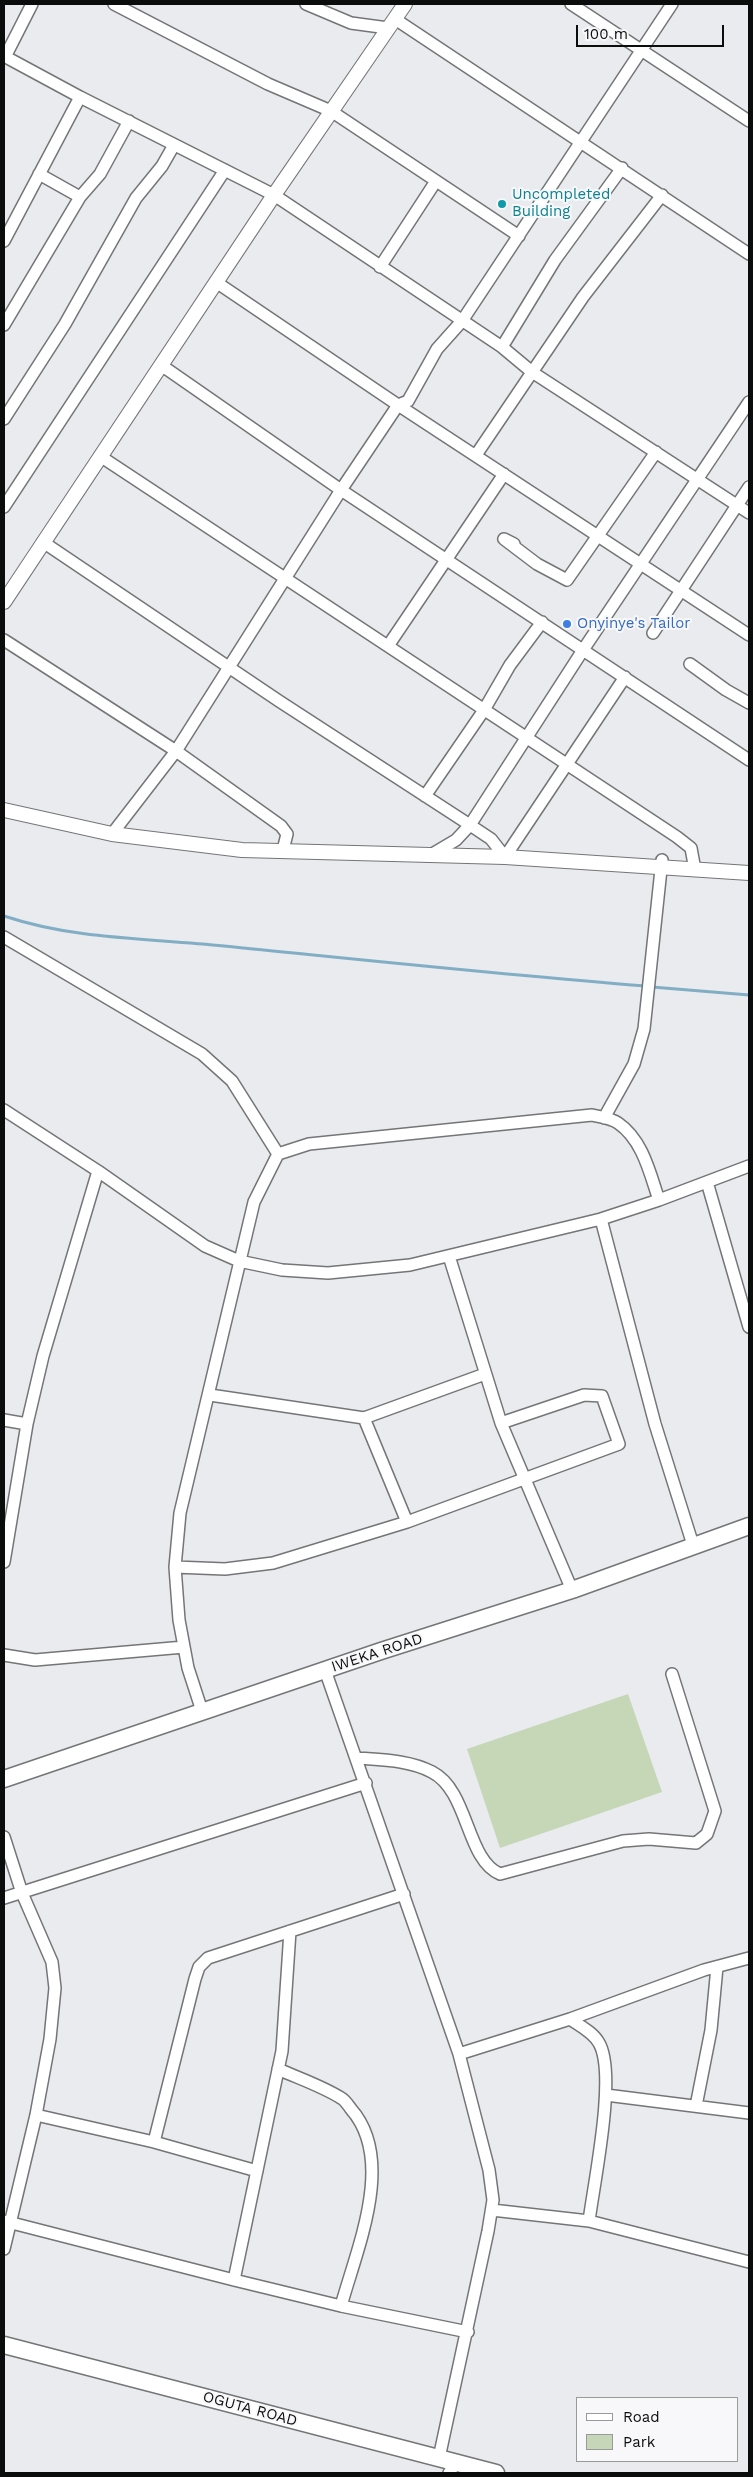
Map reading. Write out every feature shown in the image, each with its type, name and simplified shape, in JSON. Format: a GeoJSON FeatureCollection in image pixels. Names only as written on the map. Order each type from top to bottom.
{"type":"FeatureCollection","features":[{"type":"Feature","properties":{"kind":"main road","name":"IWEKA ROAD"},"geometry":{"type":"LineString","coordinates":[[4,1780],[325,1670],[572,1590],[749,1526]]}},
{"type":"Feature","properties":{"kind":"main road","name":"OGUTA ROAD"},"geometry":{"type":"LineString","coordinates":[[4,2348],[438,2458],[460,2469],[496,2473]]}},
{"type":"Feature","properties":{"kind":"street"},"geometry":{"type":"LineString","coordinates":[[32,4],[4,57],[274,195],[502,347],[532,372],[749,513]]}},
{"type":"Feature","properties":{"kind":"street"},"geometry":{"type":"LineString","coordinates":[[114,4],[268,84],[331,111],[519,236]]}},
{"type":"Feature","properties":{"kind":"street"},"geometry":{"type":"LineString","coordinates":[[306,4],[351,23],[391,24],[581,141],[749,254]]}},
{"type":"Feature","properties":{"kind":"street"},"geometry":{"type":"LineString","coordinates":[[4,602],[274,195],[405,4]]}},
{"type":"Feature","properties":{"kind":"street"},"geometry":{"type":"LineString","coordinates":[[571,4],[749,122]]}},
{"type":"Feature","properties":{"kind":"street"},"geometry":{"type":"LineString","coordinates":[[112,834],[176,752],[341,490],[398,405],[408,401],[437,349],[462,321],[672,4]]}},
{"type":"Feature","properties":{"kind":"street"},"geometry":{"type":"LineString","coordinates":[[4,241],[80,97]]}},
{"type":"Feature","properties":{"kind":"street"},"geometry":{"type":"LineString","coordinates":[[4,325],[80,197],[100,174],[129,122]]}},
{"type":"Feature","properties":{"kind":"street"},"geometry":{"type":"LineString","coordinates":[[5,415],[65,324],[136,198],[162,166],[174,145]]}},
{"type":"Feature","properties":{"kind":"street"},"geometry":{"type":"LineString","coordinates":[[502,347],[555,260],[622,168]]}},
{"type":"Feature","properties":{"kind":"street"},"geometry":{"type":"LineString","coordinates":[[4,507],[226,170]]}},
{"type":"Feature","properties":{"kind":"street"},"geometry":{"type":"LineString","coordinates":[[39,174],[80,197]]}},
{"type":"Feature","properties":{"kind":"street"},"geometry":{"type":"LineString","coordinates":[[380,267],[436,181]]}},
{"type":"Feature","properties":{"kind":"street"},"geometry":{"type":"LineString","coordinates":[[476,455],[583,297],[662,194]]}},
{"type":"Feature","properties":{"kind":"street"},"geometry":{"type":"LineString","coordinates":[[216,282],[398,405],[749,635]]}},
{"type":"Feature","properties":{"kind":"street"},"geometry":{"type":"LineString","coordinates":[[161,365],[341,490],[749,760]]}},
{"type":"Feature","properties":{"kind":"street"},"geometry":{"type":"LineString","coordinates":[[429,856],[456,840],[470,825],[583,650],[749,402]]}},
{"type":"Feature","properties":{"kind":"street"},"geometry":{"type":"LineString","coordinates":[[514,544],[504,539],[537,564],[567,580],[656,452]]}},
{"type":"Feature","properties":{"kind":"street"},"geometry":{"type":"LineString","coordinates":[[100,456],[691,848],[695,870]]}},
{"type":"Feature","properties":{"kind":"street"},"geometry":{"type":"LineString","coordinates":[[388,646],[504,474]]}},
{"type":"Feature","properties":{"kind":"street"},"geometry":{"type":"LineString","coordinates":[[653,633],[749,487]]}},
{"type":"Feature","properties":{"kind":"street"},"geometry":{"type":"LineString","coordinates":[[43,542],[279,701],[491,839],[505,857]]}},
{"type":"Feature","properties":{"kind":"street"},"geometry":{"type":"LineString","coordinates":[[425,796],[484,710],[510,665],[542,622]]}},
{"type":"Feature","properties":{"kind":"street"},"geometry":{"type":"LineString","coordinates":[[4,640],[176,752],[281,826],[287,834],[283,850]]}},
{"type":"Feature","properties":{"kind":"street"},"geometry":{"type":"LineString","coordinates":[[690,664],[726,690],[749,702]]}},
{"type":"Feature","properties":{"kind":"street"},"geometry":{"type":"LineString","coordinates":[[505,857],[625,677]]}},
{"type":"Feature","properties":{"kind":"street"},"geometry":{"type":"LineString","coordinates":[[4,810],[112,834],[242,850],[505,857],[662,864],[695,870],[749,873]]}},
{"type":"Feature","properties":{"kind":"street"},"geometry":{"type":"LineString","coordinates":[[604,1118],[634,1064],[644,1029],[662,864]]}},
{"type":"Feature","properties":{"kind":"street"},"geometry":{"type":"LineString","coordinates":[[4,937],[202,1054],[232,1081],[278,1154]]}},
{"type":"Feature","properties":{"kind":"street"},"geometry":{"type":"LineString","coordinates":[[4,1110],[98,1171],[205,1246],[239,1262],[282,1270],[328,1273],[410,1265],[601,1219],[659,1200],[749,1166]]}},
{"type":"Feature","properties":{"kind":"street"},"geometry":{"type":"LineString","coordinates":[[202,1712],[184,1647],[179,1620],[175,1567],[180,1513],[210,1395],[254,1202],[278,1154],[309,1144],[592,1115],[617,1122],[632,1136],[643,1153],[659,1200]]}},
{"type":"Feature","properties":{"kind":"street"},"geometry":{"type":"LineString","coordinates":[[4,1562],[26,1424],[43,1356],[98,1171]]}},
{"type":"Feature","properties":{"kind":"street"},"geometry":{"type":"LineString","coordinates":[[707,1182],[749,1327]]}},
{"type":"Feature","properties":{"kind":"street"},"geometry":{"type":"LineString","coordinates":[[601,1219],[655,1424],[693,1545]]}},
{"type":"Feature","properties":{"kind":"street"},"geometry":{"type":"LineString","coordinates":[[449,1256],[502,1424],[572,1590]]}},
{"type":"Feature","properties":{"kind":"street"},"geometry":{"type":"LineString","coordinates":[[210,1395],[364,1418],[485,1374]]}},
{"type":"Feature","properties":{"kind":"street"},"geometry":{"type":"LineString","coordinates":[[175,1567],[225,1569],[273,1563],[407,1522],[619,1444],[602,1396],[584,1395],[502,1424]]}},
{"type":"Feature","properties":{"kind":"street"},"geometry":{"type":"LineString","coordinates":[[364,1418],[407,1522]]}},
{"type":"Feature","properties":{"kind":"street"},"geometry":{"type":"LineString","coordinates":[[4,1420],[26,1424]]}},
{"type":"Feature","properties":{"kind":"street"},"geometry":{"type":"LineString","coordinates":[[4,1655],[35,1660],[184,1647]]}},
{"type":"Feature","properties":{"kind":"street"},"geometry":{"type":"LineString","coordinates":[[325,1670],[459,2054],[489,2170],[493,2200],[492,2210],[468,2332],[438,2458]]}},
{"type":"Feature","properties":{"kind":"street"},"geometry":{"type":"LineString","coordinates":[[357,1758],[399,1761],[432,1772],[440,1778],[448,1785],[465,1818],[484,1863],[491,1870],[500,1874],[623,1841],[649,1839],[696,1843],[707,1834],[715,1811],[672,1674]]}},
{"type":"Feature","properties":{"kind":"street"},"geometry":{"type":"LineString","coordinates":[[4,1898],[366,1783]]}},
{"type":"Feature","properties":{"kind":"street"},"geometry":{"type":"LineString","coordinates":[[4,1837],[22,1893],[52,1962],[55,1988],[50,2039],[36,2114],[7,2222],[4,2249]]}},
{"type":"Feature","properties":{"kind":"street"},"geometry":{"type":"LineString","coordinates":[[154,2142],[199,1967],[208,1958],[404,1894]]}},
{"type":"Feature","properties":{"kind":"street"},"geometry":{"type":"LineString","coordinates":[[234,2280],[282,2051],[290,1931]]}},
{"type":"Feature","properties":{"kind":"street"},"geometry":{"type":"LineString","coordinates":[[459,2054],[570,2019],[717,1966],[749,1958]]}},
{"type":"Feature","properties":{"kind":"street"},"geometry":{"type":"LineString","coordinates":[[696,2106],[711,2030],[717,1966]]}},
{"type":"Feature","properties":{"kind":"street"},"geometry":{"type":"LineString","coordinates":[[570,2019],[592,2034],[600,2044],[606,2067],[606,2095],[589,2221]]}},
{"type":"Feature","properties":{"kind":"street"},"geometry":{"type":"LineString","coordinates":[[278,2069],[342,2098],[361,2120],[371,2149],[373,2173],[371,2195],[341,2306]]}},
{"type":"Feature","properties":{"kind":"street"},"geometry":{"type":"LineString","coordinates":[[606,2095],[749,2112]]}},
{"type":"Feature","properties":{"kind":"street"},"geometry":{"type":"LineString","coordinates":[[36,2114],[154,2142],[257,2171]]}},
{"type":"Feature","properties":{"kind":"street"},"geometry":{"type":"LineString","coordinates":[[492,2210],[589,2221],[749,2262]]}},
{"type":"Feature","properties":{"kind":"street"},"geometry":{"type":"LineString","coordinates":[[7,2222],[341,2306],[468,2332]]}},
{"type":"Feature","properties":{"kind":"green space"},"geometry":{"type":"Polygon","coordinates":[[[628,1694],[662,1792],[500,1848],[467,1749],[628,1694]]]}},
{"type":"Feature","properties":{"kind":"waterway"},"geometry":{"type":"LineString","coordinates":[[4,916],[31,924],[85,934],[646,986]]}},
{"type":"Feature","properties":{"kind":"waterway"},"geometry":{"type":"LineString","coordinates":[[652,987],[749,995]]}},
{"type":"Feature","properties":{"kind":"place","name":"Uncompleted Building"},"geometry":{"type":"Point","coordinates":[502,204]}},
{"type":"Feature","properties":{"kind":"place","name":"Onyinye's Tailor"},"geometry":{"type":"Point","coordinates":[567,624]}}]}
